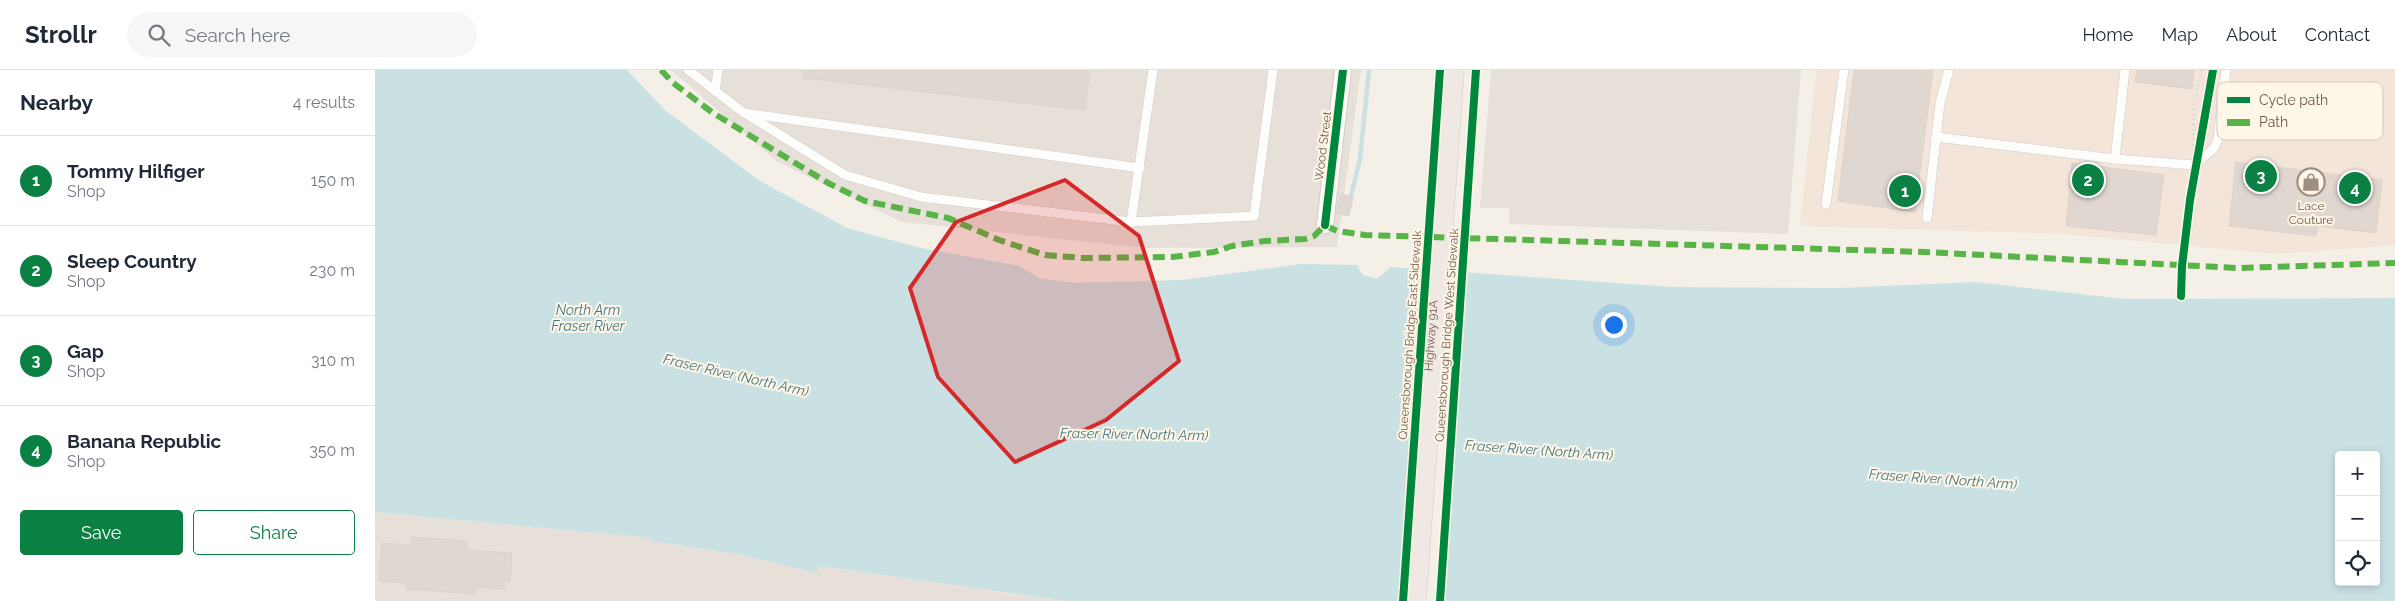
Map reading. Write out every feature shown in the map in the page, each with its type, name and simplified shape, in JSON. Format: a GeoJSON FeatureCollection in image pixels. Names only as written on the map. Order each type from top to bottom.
{"type":"FeatureCollection","features":[{"type":"Feature","properties":{"kind":"highway","name":"Highway 91A"},"geometry":{"type":"LineString","coordinates":[[1412,601],[1450,70]]}},
{"type":"Feature","properties":{"kind":"highway","name":"Highway 91A"},"geometry":{"type":"LineString","coordinates":[[1429,601],[1466,70]]}},
{"type":"Feature","properties":{"kind":"street","name":"Wood Street"},"geometry":{"type":"LineString","coordinates":[[1325,225],[1343,70]]}},
{"type":"Feature","properties":{"kind":"lane"},"geometry":{"type":"LineString","coordinates":[[687,70],[744,113],[845,175],[921,197],[1131,222],[1254,216],[1273,70]]}},
{"type":"Feature","properties":{"kind":"lane"},"geometry":{"type":"LineString","coordinates":[[715,91],[718,70]]}},
{"type":"Feature","properties":{"kind":"lane"},"geometry":{"type":"LineString","coordinates":[[1131,222],[1153,70]]}},
{"type":"Feature","properties":{"kind":"lane"},"geometry":{"type":"LineString","coordinates":[[1826,204],[1844,70]]}},
{"type":"Feature","properties":{"kind":"lane"},"geometry":{"type":"LineString","coordinates":[[1927,218],[1940,103],[1949,70]]}},
{"type":"Feature","properties":{"kind":"lane"},"geometry":{"type":"LineString","coordinates":[[2115,159],[2125,70]]}},
{"type":"Feature","properties":{"kind":"lane"},"geometry":{"type":"LineString","coordinates":[[744,113],[1140,168]]}},
{"type":"Feature","properties":{"kind":"lane"},"geometry":{"type":"LineString","coordinates":[[1936,137],[2115,159],[2195,165],[2214,148],[2218,140]]}},
{"type":"Feature","properties":{"kind":"path"},"geometry":{"type":"LineString","coordinates":[[2195,165],[2193,125],[2201,70]]}},
{"type":"Feature","properties":{"kind":"path"},"geometry":{"type":"LineString","coordinates":[[2195,165],[2202,130]]}},
{"type":"Feature","properties":{"kind":"highlighted area"},"geometry":{"type":"Polygon","coordinates":[[[1065,180],[1139,236],[1179,361],[1106,420],[1015,462],[938,377],[910,288],[956,222],[1065,180]]]}},
{"type":"Feature","properties":{"kind":"shaded area"},"geometry":{"type":"Polygon","coordinates":[[[671,70],[1361,70],[1337,247],[1146,248],[902,222],[776,161],[671,70]]]}},
{"type":"Feature","properties":{"kind":"shaded area"},"geometry":{"type":"Polygon","coordinates":[[[1491,70],[1801,70],[1788,234],[1509,224],[1509,208],[1480,208],[1491,70]]]}},
{"type":"Feature","properties":{"kind":"shaded area"},"geometry":{"type":"Polygon","coordinates":[[[1816,70],[2395,70],[2395,245],[2275,254],[2063,234],[1800,226],[1816,70]]]}},
{"type":"Feature","properties":{"kind":"shaded area"},"geometry":{"type":"Polygon","coordinates":[[[375,512],[653,538],[652,541],[736,554],[818,573],[817,566],[1067,601],[375,601],[375,512]]]}},
{"type":"Feature","properties":{"kind":"water","name":"North Arm Fraser River"},"geometry":{"type":"Polygon","coordinates":[[[375,70],[627,70],[666,111],[760,181],[847,228],[921,248],[1019,266],[1039,278],[1075,283],[1182,280],[1301,264],[1357,265],[1363,275],[1377,279],[1391,267],[1673,287],[1838,288],[1976,282],[2124,299],[2395,298],[2395,601],[1067,601],[818,566],[818,573],[736,554],[652,541],[652,538],[375,512],[375,70]]]}},
{"type":"Feature","properties":{"kind":"pier"},"geometry":{"type":"Polygon","coordinates":[[[1423,267],[1465,270],[1442,601],[1400,601],[1423,267]]]}},
{"type":"Feature","properties":{"kind":"building"},"geometry":{"type":"Polygon","coordinates":[[[803,70],[1090,70],[1085,110],[803,78],[803,70]]]}},
{"type":"Feature","properties":{"kind":"building"},"geometry":{"type":"Polygon","coordinates":[[[1854,70],[1933,70],[1915,212],[1838,201],[1854,70]]]}},
{"type":"Feature","properties":{"kind":"building"},"geometry":{"type":"Polygon","coordinates":[[[2137,70],[2194,70],[2192,89],[2135,82],[2137,70]]]}},
{"type":"Feature","properties":{"kind":"building"},"geometry":{"type":"Polygon","coordinates":[[[2236,162],[2382,180],[2376,233],[2318,226],[2316,236],[2229,226],[2236,162]]]}},
{"type":"Feature","properties":{"kind":"building"},"geometry":{"type":"Polygon","coordinates":[[[2072,163],[2164,175],[2156,235],[2066,226],[2072,163]]]}},
{"type":"Feature","properties":{"kind":"building"},"geometry":{"type":"Polygon","coordinates":[[[1341,194],[1353,197],[1349,216],[1336,213],[1341,194]]]}},
{"type":"Feature","properties":{"kind":"building"},"geometry":{"type":"Polygon","coordinates":[[[411,537],[467,541],[466,550],[512,553],[510,582],[505,580],[505,589],[476,587],[476,594],[406,589],[407,583],[379,581],[382,543],[410,545],[411,537]]]}},
{"type":"Feature","properties":{"kind":"waterway"},"geometry":{"type":"LineString","coordinates":[[1351,196],[1360,159],[1369,70]]}},
{"type":"Feature","properties":{"kind":"marked path"},"geometry":{"type":"LineString","coordinates":[[661,70],[672,82],[713,113],[828,183],[865,201],[948,218],[999,240],[1045,255],[1083,258],[1172,257],[1214,252],[1232,246],[1265,241],[1305,239],[1314,236],[1325,225],[1337,231],[1365,235],[1924,252],[2238,268],[2395,263]]}},
{"type":"Feature","properties":{"kind":"cycle path"},"geometry":{"type":"LineString","coordinates":[[1325,225],[1343,70]]}},
{"type":"Feature","properties":{"kind":"cycle path","name":"Queensborough Bridge East Sidewalk"},"geometry":{"type":"LineString","coordinates":[[1403,601],[1440,70]]}},
{"type":"Feature","properties":{"kind":"cycle path","name":"Queensborough Bridge West Sidewalk"},"geometry":{"type":"LineString","coordinates":[[1440,601],[1476,70]]}},
{"type":"Feature","properties":{"kind":"cycle path"},"geometry":{"type":"LineString","coordinates":[[2181,296],[2182,266],[2190,200],[2213,70]]}},
{"type":"Feature","properties":{"kind":"place","name":"Gap"},"geometry":{"type":"Point","coordinates":[2261,176]}},
{"type":"Feature","properties":{"kind":"place","name":"Sleep Country"},"geometry":{"type":"Point","coordinates":[2088,180]}},
{"type":"Feature","properties":{"kind":"place","name":"Lace Couture"},"geometry":{"type":"Point","coordinates":[2311,182]}},
{"type":"Feature","properties":{"kind":"place","name":"Banana Republic"},"geometry":{"type":"Point","coordinates":[2355,188]}},
{"type":"Feature","properties":{"kind":"place","name":"Tommy Hilfiger"},"geometry":{"type":"Point","coordinates":[1905,191]}},
{"type":"Feature","properties":{"kind":"water label","name":"Fraser River (North Arm)"},"geometry":{"type":"Point","coordinates":[736,375]}},
{"type":"Feature","properties":{"kind":"water label","name":"Fraser River (North Arm)"},"geometry":{"type":"Point","coordinates":[1134,434]}},
{"type":"Feature","properties":{"kind":"water label","name":"Fraser River (North Arm)"},"geometry":{"type":"Point","coordinates":[1539,450]}},
{"type":"Feature","properties":{"kind":"water label","name":"Fraser River (North Arm)"},"geometry":{"type":"Point","coordinates":[1943,479]}}]}
